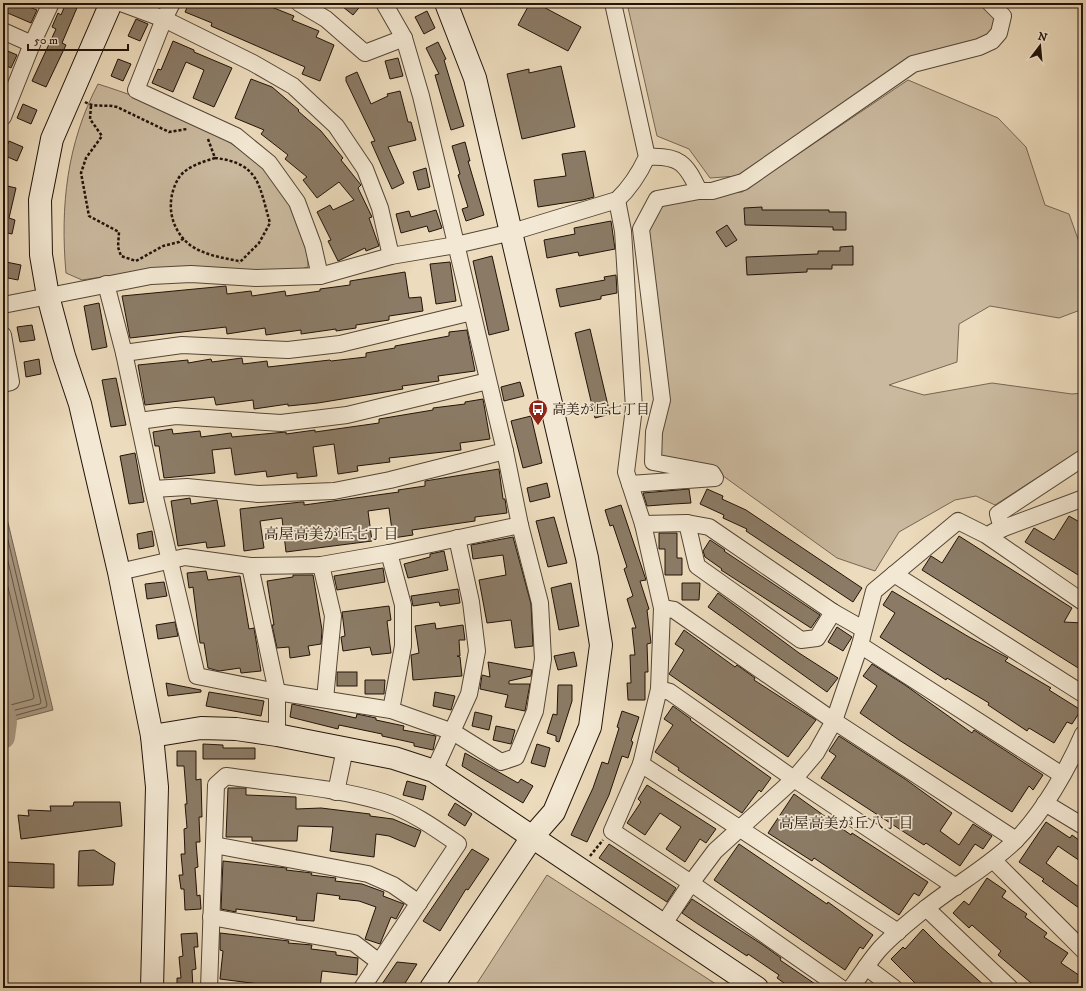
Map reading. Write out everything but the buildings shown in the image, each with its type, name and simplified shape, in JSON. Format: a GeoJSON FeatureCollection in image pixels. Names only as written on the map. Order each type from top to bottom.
{"type":"FeatureCollection","features":[{"type":"Feature","properties":{"kind":"street"},"geometry":{"type":"LineString","coordinates":[[3,115],[32,44],[51,3]]}},
{"type":"Feature","properties":{"kind":"street"},"geometry":{"type":"LineString","coordinates":[[111,3],[52,139],[40,200],[41,255],[48,296],[64,356],[80,404],[119,572],[152,736],[157,787],[152,988]]}},
{"type":"Feature","properties":{"kind":"street"},"geometry":{"type":"LineString","coordinates":[[121,3],[164,19],[253,63],[293,86],[336,126],[365,169],[380,208],[391,256]]}},
{"type":"Feature","properties":{"kind":"street"},"geometry":{"type":"LineString","coordinates":[[172,3],[164,19],[136,90],[236,136],[269,163],[297,202],[313,245],[320,276]]}},
{"type":"Feature","properties":{"kind":"street"},"geometry":{"type":"LineString","coordinates":[[299,3],[326,20],[365,53],[404,38]]}},
{"type":"Feature","properties":{"kind":"street"},"geometry":{"type":"LineString","coordinates":[[106,284],[124,353],[153,489],[197,676],[277,692],[391,710],[453,732],[501,762],[516,757],[535,711],[543,659],[540,603],[520,525],[505,451],[421,96],[404,38],[384,3]]}},
{"type":"Feature","properties":{"kind":"street"},"geometry":{"type":"LineString","coordinates":[[431,988],[533,836],[554,812],[590,727],[601,646],[587,558],[475,78],[446,3]]}},
{"type":"Feature","properties":{"kind":"street"},"geometry":{"type":"LineString","coordinates":[[3,304],[151,276],[192,274],[289,278],[320,276],[391,256],[456,245],[512,232],[617,200],[640,174],[647,157],[613,3]]}},
{"type":"Feature","properties":{"kind":"street"},"geometry":{"type":"LineString","coordinates":[[630,484],[715,478],[712,473],[653,462],[654,432],[662,400],[641,229],[657,199],[698,191],[712,191],[743,182],[913,64],[979,47],[992,41],[999,33],[1003,16],[990,3]]}},
{"type":"Feature","properties":{"kind":"street"},"geometry":{"type":"LineString","coordinates":[[3,31],[32,44]]}},
{"type":"Feature","properties":{"kind":"street"},"geometry":{"type":"LineString","coordinates":[[647,157],[662,156],[679,160],[689,170],[698,191]]}},
{"type":"Feature","properties":{"kind":"street"},"geometry":{"type":"LineString","coordinates":[[617,200],[623,231],[634,408],[626,472],[643,524],[662,608],[659,689],[641,764],[612,831],[691,883],[841,988]]}},
{"type":"Feature","properties":{"kind":"street"},"geometry":{"type":"LineString","coordinates":[[124,353],[182,345],[288,350],[340,344],[472,312]]}},
{"type":"Feature","properties":{"kind":"street"},"geometry":{"type":"LineString","coordinates":[[3,336],[11,382],[3,384]]}},
{"type":"Feature","properties":{"kind":"street"},"geometry":{"type":"LineString","coordinates":[[139,421],[176,416],[281,422],[347,415],[488,381]]}},
{"type":"Feature","properties":{"kind":"street"},"geometry":{"type":"LineString","coordinates":[[153,489],[187,487],[258,494],[334,491],[390,480],[505,451]]}},
{"type":"Feature","properties":{"kind":"street"},"geometry":{"type":"LineString","coordinates":[[1002,529],[998,514],[1083,458]]}},
{"type":"Feature","properties":{"kind":"street"},"geometry":{"type":"LineString","coordinates":[[986,535],[1081,499],[1083,500]]}},
{"type":"Feature","properties":{"kind":"street"},"geometry":{"type":"LineString","coordinates":[[663,926],[691,883],[715,851],[794,780],[816,753],[834,721],[860,645],[874,591],[958,521],[986,535],[1083,602]]}},
{"type":"Feature","properties":{"kind":"street"},"geometry":{"type":"LineString","coordinates":[[643,524],[687,523],[709,526],[833,612],[863,629]]}},
{"type":"Feature","properties":{"kind":"street"},"geometry":{"type":"LineString","coordinates":[[687,523],[697,566],[801,640],[817,638],[833,612]]}},
{"type":"Feature","properties":{"kind":"street"},"geometry":{"type":"LineString","coordinates":[[119,572],[185,557],[250,566],[320,565],[389,553],[520,525]]}},
{"type":"Feature","properties":{"kind":"street"},"geometry":{"type":"LineString","coordinates":[[434,771],[469,694],[476,651],[471,602],[457,538]]}},
{"type":"Feature","properties":{"kind":"street"},"geometry":{"type":"LineString","coordinates":[[389,553],[403,605],[402,646],[391,710]]}},
{"type":"Feature","properties":{"kind":"street"},"geometry":{"type":"LineString","coordinates":[[320,565],[334,616],[325,699]]}},
{"type":"Feature","properties":{"kind":"street"},"geometry":{"type":"LineString","coordinates":[[250,566],[277,692],[278,735]]}},
{"type":"Feature","properties":{"kind":"street"},"geometry":{"type":"LineString","coordinates":[[894,574],[1083,694]]}},
{"type":"Feature","properties":{"kind":"street"},"geometry":{"type":"LineString","coordinates":[[662,608],[674,610],[834,721],[1016,840]]}},
{"type":"Feature","properties":{"kind":"street"},"geometry":{"type":"LineString","coordinates":[[860,645],[1062,775]]}},
{"type":"Feature","properties":{"kind":"street"},"geometry":{"type":"LineString","coordinates":[[659,689],[670,692],[794,780],[956,887]]}},
{"type":"Feature","properties":{"kind":"street"},"geometry":{"type":"LineString","coordinates":[[152,736],[201,728],[236,729],[278,735],[394,758],[434,771],[533,836],[663,926],[757,988]]}},
{"type":"Feature","properties":{"kind":"street"},"geometry":{"type":"LineString","coordinates":[[851,988],[878,950],[898,932],[926,908],[993,860],[1016,840],[1045,803],[1075,753],[1083,734]]}},
{"type":"Feature","properties":{"kind":"street"},"geometry":{"type":"LineString","coordinates":[[336,792],[345,749]]}},
{"type":"Feature","properties":{"kind":"street"},"geometry":{"type":"LineString","coordinates":[[641,764],[898,932]]}},
{"type":"Feature","properties":{"kind":"street"},"geometry":{"type":"LineString","coordinates":[[210,988],[216,785],[226,776],[336,792],[384,802],[426,822],[458,844],[362,988]]}},
{"type":"Feature","properties":{"kind":"street"},"geometry":{"type":"LineString","coordinates":[[1045,803],[1083,826]]}},
{"type":"Feature","properties":{"kind":"street"},"geometry":{"type":"LineString","coordinates":[[214,845],[368,874],[393,885],[419,903]]}},
{"type":"Feature","properties":{"kind":"street"},"geometry":{"type":"LineString","coordinates":[[993,860],[1080,943]]}},
{"type":"Feature","properties":{"kind":"street"},"geometry":{"type":"LineString","coordinates":[[926,908],[1010,988]]}},
{"type":"Feature","properties":{"kind":"street"},"geometry":{"type":"LineString","coordinates":[[211,917],[354,943],[379,962]]}},
{"type":"Feature","properties":{"kind":"street"},"geometry":{"type":"LineString","coordinates":[[866,967],[894,988]]}},
{"type":"Feature","properties":{"kind":"path"},"geometry":{"type":"LineString","coordinates":[[71,94],[91,106],[107,104],[117,107],[169,132],[193,129]]}},
{"type":"Feature","properties":{"kind":"path"},"geometry":{"type":"LineString","coordinates":[[91,106],[90,120],[102,136],[86,158],[81,173],[89,216],[119,232],[118,247],[121,256],[136,261],[163,246],[179,242],[184,238]]}},
{"type":"Feature","properties":{"kind":"path"},"geometry":{"type":"LineString","coordinates":[[205,135],[210,142],[215,158]]}},
{"type":"Feature","properties":{"kind":"path"},"geometry":{"type":"LineString","coordinates":[[215,158],[226,160],[245,166],[256,178],[270,222],[259,243],[239,261],[217,257],[191,245],[177,231],[170,214],[172,197],[179,178],[196,164],[215,158]]}},
{"type":"Feature","properties":{"kind":"path"},"geometry":{"type":"LineString","coordinates":[[239,261],[240,277]]}},
{"type":"Feature","properties":{"kind":"path"},"geometry":{"type":"LineString","coordinates":[[581,869],[596,846],[612,831]]}},
{"type":"Feature","properties":{"kind":"shaded area"},"geometry":{"type":"Polygon","coordinates":[[[627,3],[982,3],[994,14],[994,26],[988,38],[911,59],[738,176],[710,178],[689,149],[657,136],[627,3]]]}},
{"type":"Feature","properties":{"kind":"shaded area"},"geometry":{"type":"Polygon","coordinates":[[[908,80],[998,118],[1026,147],[1045,205],[1069,214],[1083,253],[1083,309],[1059,318],[990,306],[959,324],[957,362],[889,385],[924,395],[992,383],[1072,394],[1083,393],[1083,450],[1080,450],[995,505],[976,496],[955,500],[899,532],[875,571],[837,558],[719,473],[653,455],[659,399],[641,231],[667,195],[742,192],[908,80]]]}},
{"type":"Feature","properties":{"kind":"shaded area"},"geometry":{"type":"Polygon","coordinates":[[[98,84],[139,98],[201,126],[239,149],[266,170],[286,196],[298,219],[305,243],[308,267],[287,273],[206,267],[161,268],[82,280],[66,273],[64,224],[68,176],[79,129],[87,106],[98,84]]]}},
{"type":"Feature","properties":{"kind":"shaded area"},"geometry":{"type":"Polygon","coordinates":[[[547,875],[722,988],[474,988],[547,875]]]}},
{"type":"Feature","properties":{"kind":"water"},"geometry":{"type":"Polygon","coordinates":[[[3,502],[53,710],[3,723],[3,502]]]}},
{"type":"Feature","properties":{"kind":"waterway"},"geometry":{"type":"LineString","coordinates":[[3,713],[5,722],[3,737]]}},
{"type":"Feature","properties":{"kind":"place","name":"高美が丘七丁目"},"geometry":{"type":"Point","coordinates":[538,426]}},
{"type":"Feature","properties":{"kind":"district","name":"高屋高美が丘七丁目"},"geometry":{"type":"Point","coordinates":[331,534]}},
{"type":"Feature","properties":{"kind":"district","name":"高屋高美が丘八丁目"},"geometry":{"type":"Point","coordinates":[846,823]}}]}
